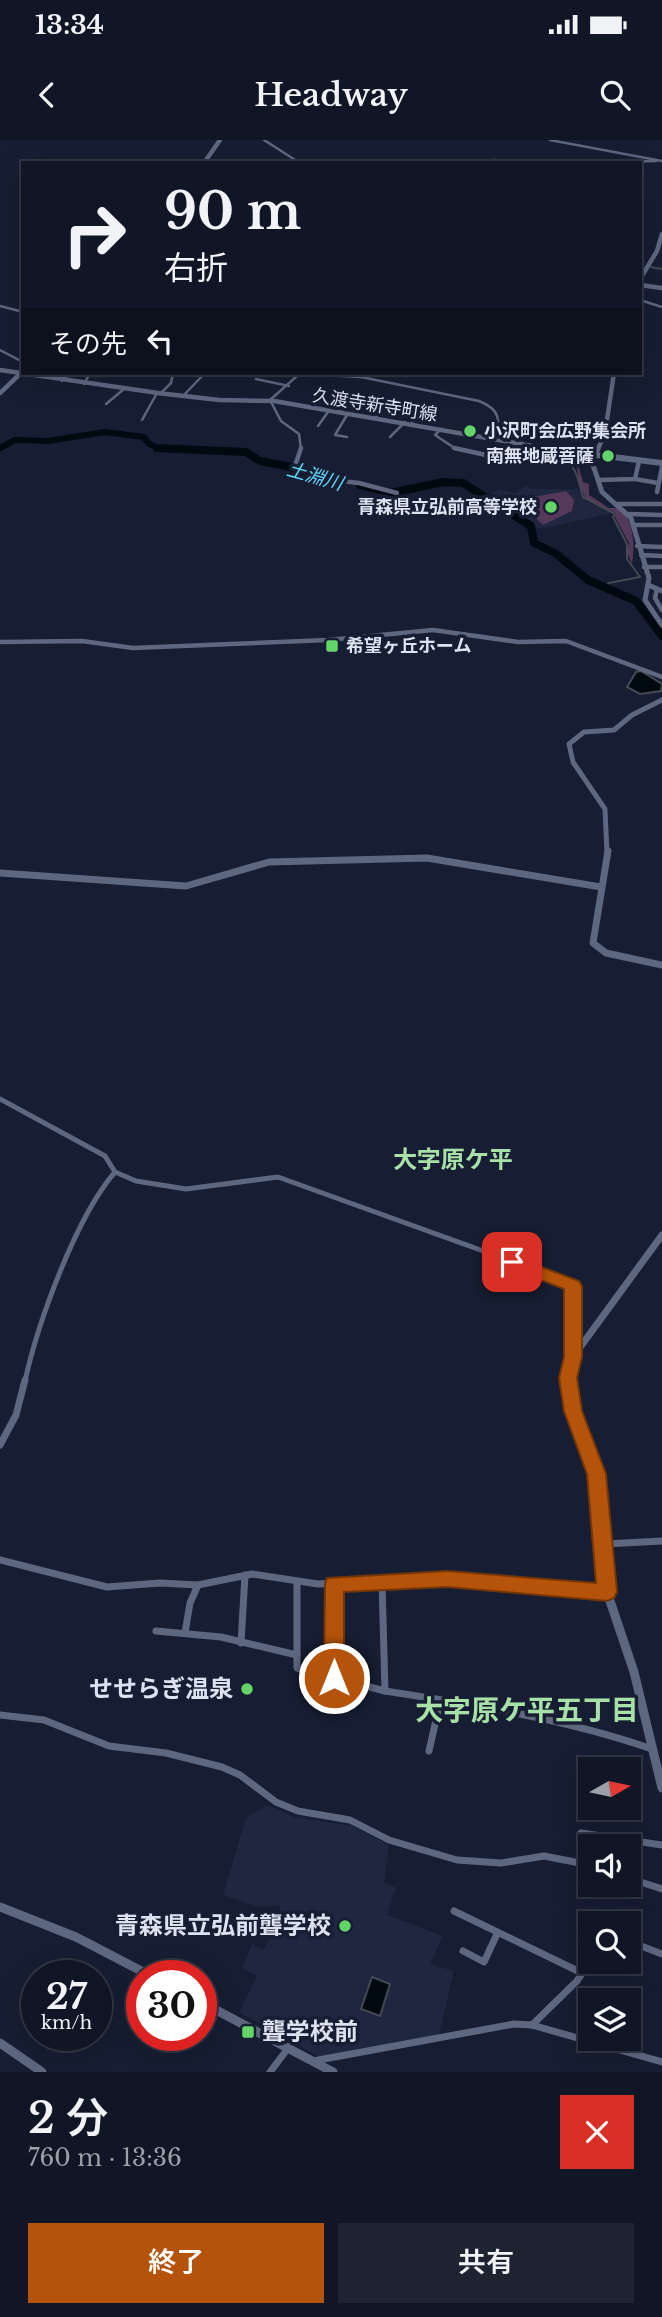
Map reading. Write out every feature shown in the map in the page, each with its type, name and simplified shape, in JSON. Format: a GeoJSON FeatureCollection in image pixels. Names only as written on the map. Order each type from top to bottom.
{"type":"FeatureCollection","features":[{"type":"Feature","properties":{"kind":"main road","name":"久渡寺新寺町線"},"geometry":{"type":"LineString","coordinates":[[0,370],[21,372]]}},
{"type":"Feature","properties":{"kind":"main road","name":"久渡寺新寺町線"},"geometry":{"type":"LineString","coordinates":[[33,375],[62,382],[183,396],[272,401],[347,415],[376,417],[592,458],[662,465]]}},
{"type":"Feature","properties":{"kind":"street"},"geometry":{"type":"LineString","coordinates":[[205,161],[220,140]]}},
{"type":"Feature","properties":{"kind":"street"},"geometry":{"type":"LineString","coordinates":[[264,140],[297,161]]}},
{"type":"Feature","properties":{"kind":"street"},"geometry":{"type":"LineString","coordinates":[[550,140],[661,161]]}},
{"type":"Feature","properties":{"kind":"street"},"geometry":{"type":"LineString","coordinates":[[482,161],[511,161]]}},
{"type":"Feature","properties":{"kind":"street"},"geometry":{"type":"LineString","coordinates":[[642,162],[661,161]]}},
{"type":"Feature","properties":{"kind":"street"},"geometry":{"type":"LineString","coordinates":[[642,276],[657,251],[662,234]]}},
{"type":"Feature","properties":{"kind":"street"},"geometry":{"type":"LineString","coordinates":[[642,285],[662,288]]}},
{"type":"Feature","properties":{"kind":"street"},"geometry":{"type":"LineString","coordinates":[[642,300],[662,307]]}},
{"type":"Feature","properties":{"kind":"street"},"geometry":{"type":"LineString","coordinates":[[0,306],[21,311]]}},
{"type":"Feature","properties":{"kind":"street"},"geometry":{"type":"LineString","coordinates":[[0,350],[21,361]]}},
{"type":"Feature","properties":{"kind":"street"},"geometry":{"type":"LineString","coordinates":[[0,393],[21,372]]}},
{"type":"Feature","properties":{"kind":"street"},"geometry":{"type":"LineString","coordinates":[[62,382],[67,375]]}},
{"type":"Feature","properties":{"kind":"street"},"geometry":{"type":"LineString","coordinates":[[84,384],[89,375]]}},
{"type":"Feature","properties":{"kind":"street"},"geometry":{"type":"LineString","coordinates":[[142,420],[159,393],[171,383],[173,375]]}},
{"type":"Feature","properties":{"kind":"street"},"geometry":{"type":"LineString","coordinates":[[183,396],[203,375]]}},
{"type":"Feature","properties":{"kind":"street"},"geometry":{"type":"LineString","coordinates":[[294,375],[289,386],[272,401],[281,421],[299,434],[301,448],[295,466],[313,478],[396,492]]}},
{"type":"Feature","properties":{"kind":"street"},"geometry":{"type":"LineString","coordinates":[[316,375],[361,377],[490,405],[498,411],[501,422],[492,439]]}},
{"type":"Feature","properties":{"kind":"street"},"geometry":{"type":"LineString","coordinates":[[361,377],[367,375]]}},
{"type":"Feature","properties":{"kind":"street"},"geometry":{"type":"LineString","coordinates":[[614,375],[605,433],[592,458],[605,495],[629,514],[648,585],[645,600],[662,625]]}},
{"type":"Feature","properties":{"kind":"street"},"geometry":{"type":"LineString","coordinates":[[256,379],[289,386]]}},
{"type":"Feature","properties":{"kind":"street"},"geometry":{"type":"LineString","coordinates":[[106,404],[124,389]]}},
{"type":"Feature","properties":{"kind":"street"},"geometry":{"type":"LineString","coordinates":[[376,417],[391,398]]}},
{"type":"Feature","properties":{"kind":"street"},"geometry":{"type":"LineString","coordinates":[[384,407],[396,408],[402,405]]}},
{"type":"Feature","properties":{"kind":"street"},"geometry":{"type":"LineString","coordinates":[[390,437],[421,411],[419,407]]}},
{"type":"Feature","properties":{"kind":"street"},"geometry":{"type":"LineString","coordinates":[[318,426],[328,412]]}},
{"type":"Feature","properties":{"kind":"street"},"geometry":{"type":"LineString","coordinates":[[347,415],[335,435],[347,437]]}},
{"type":"Feature","properties":{"kind":"street"},"geometry":{"type":"LineString","coordinates":[[440,430],[435,435],[455,450],[509,460]]}},
{"type":"Feature","properties":{"kind":"street"},"geometry":{"type":"LineString","coordinates":[[635,480],[639,461]]}},
{"type":"Feature","properties":{"kind":"street"},"geometry":{"type":"LineString","coordinates":[[657,492],[662,465]]}},
{"type":"Feature","properties":{"kind":"street"},"geometry":{"type":"LineString","coordinates":[[598,480],[658,483]]}},
{"type":"Feature","properties":{"kind":"street"},"geometry":{"type":"LineString","coordinates":[[617,504],[662,504]]}},
{"type":"Feature","properties":{"kind":"street"},"geometry":{"type":"LineString","coordinates":[[629,514],[662,515]]}},
{"type":"Feature","properties":{"kind":"street"},"geometry":{"type":"LineString","coordinates":[[633,525],[662,526]]}},
{"type":"Feature","properties":{"kind":"street"},"geometry":{"type":"LineString","coordinates":[[637,546],[662,547]]}},
{"type":"Feature","properties":{"kind":"street"},"geometry":{"type":"LineString","coordinates":[[639,555],[662,556]]}},
{"type":"Feature","properties":{"kind":"street"},"geometry":{"type":"LineString","coordinates":[[644,566],[662,568]]}},
{"type":"Feature","properties":{"kind":"street"},"geometry":{"type":"LineString","coordinates":[[648,585],[660,589],[655,598],[662,610]]}},
{"type":"Feature","properties":{"kind":"street"},"geometry":{"type":"LineString","coordinates":[[0,642],[72,640],[133,648],[328,640],[433,630],[518,642],[566,641],[662,677]]}},
{"type":"Feature","properties":{"kind":"street"},"geometry":{"type":"LineString","coordinates":[[662,700],[632,715],[614,730],[584,733],[569,744],[575,764],[598,793],[605,808],[607,844],[593,935],[595,947],[606,953],[662,965]]}},
{"type":"Feature","properties":{"kind":"street"},"geometry":{"type":"LineString","coordinates":[[0,873],[186,886],[212,881],[269,862],[427,858],[601,887]]}},
{"type":"Feature","properties":{"kind":"street"},"geometry":{"type":"LineString","coordinates":[[0,1099],[105,1156],[115,1172],[136,1181],[186,1189],[278,1177],[569,1282],[574,1291],[573,1357],[568,1378],[570,1398],[596,1474],[605,1544],[607,1592],[634,1672],[662,1788]]}},
{"type":"Feature","properties":{"kind":"street"},"geometry":{"type":"LineString","coordinates":[[0,1445],[12,1426],[40,1329],[99,1193],[115,1172]]}},
{"type":"Feature","properties":{"kind":"street"},"geometry":{"type":"LineString","coordinates":[[573,1357],[662,1235]]}},
{"type":"Feature","properties":{"kind":"street"},"geometry":{"type":"LineString","coordinates":[[605,1544],[662,1541]]}},
{"type":"Feature","properties":{"kind":"street"},"geometry":{"type":"LineString","coordinates":[[0,1560],[107,1587],[160,1583],[198,1585],[245,1575],[297,1583],[447,1579],[607,1592]]}},
{"type":"Feature","properties":{"kind":"street"},"geometry":{"type":"LineString","coordinates":[[242,1643],[245,1575]]}},
{"type":"Feature","properties":{"kind":"street"},"geometry":{"type":"LineString","coordinates":[[382,1582],[385,1691]]}},
{"type":"Feature","properties":{"kind":"street"},"geometry":{"type":"LineString","coordinates":[[297,1583],[297,1668],[440,1702],[513,1711],[578,1726],[652,1749]]}},
{"type":"Feature","properties":{"kind":"street"},"geometry":{"type":"LineString","coordinates":[[334,1584],[334,1678]]}},
{"type":"Feature","properties":{"kind":"street"},"geometry":{"type":"LineString","coordinates":[[185,1633],[190,1603],[198,1585]]}},
{"type":"Feature","properties":{"kind":"street"},"geometry":{"type":"LineString","coordinates":[[156,1631],[185,1633],[297,1655]]}},
{"type":"Feature","properties":{"kind":"street"},"geometry":{"type":"LineString","coordinates":[[429,1751],[440,1702]]}},
{"type":"Feature","properties":{"kind":"street"},"geometry":{"type":"LineString","coordinates":[[0,1715],[44,1720],[109,1746],[166,1753],[222,1767],[240,1775],[276,1802],[298,1811],[351,1820],[390,1840],[457,1860],[501,1863],[544,1856],[578,1863]]}},
{"type":"Feature","properties":{"kind":"street"},"geometry":{"type":"LineString","coordinates":[[581,1833],[662,1845]]}},
{"type":"Feature","properties":{"kind":"street"},"geometry":{"type":"LineString","coordinates":[[641,1882],[662,1889]]}},
{"type":"Feature","properties":{"kind":"street"},"geometry":{"type":"LineString","coordinates":[[0,1907],[76,1937],[126,1963]]}},
{"type":"Feature","properties":{"kind":"street"},"geometry":{"type":"LineString","coordinates":[[454,1911],[578,1971]]}},
{"type":"Feature","properties":{"kind":"street"},"geometry":{"type":"LineString","coordinates":[[463,1951],[484,1962],[497,1934]]}},
{"type":"Feature","properties":{"kind":"street"},"geometry":{"type":"LineString","coordinates":[[641,1946],[662,1954]]}},
{"type":"Feature","properties":{"kind":"street"},"geometry":{"type":"LineString","coordinates":[[532,2025],[581,1974]]}},
{"type":"Feature","properties":{"kind":"street"},"geometry":{"type":"LineString","coordinates":[[217,2010],[333,2072]]}},
{"type":"Feature","properties":{"kind":"street"},"geometry":{"type":"LineString","coordinates":[[313,2061],[481,2028],[532,2025],[662,2062]]}},
{"type":"Feature","properties":{"kind":"street"},"geometry":{"type":"LineString","coordinates":[[0,2043],[42,2072]]}},
{"type":"Feature","properties":{"kind":"street"},"geometry":{"type":"LineString","coordinates":[[270,2072],[289,2047]]}},
{"type":"Feature","properties":{"kind":"shaded area"},"geometry":{"type":"Polygon","coordinates":[[[546,453],[576,458],[583,482],[589,484],[589,495],[609,508],[621,508],[629,521],[632,535],[632,564],[627,552],[629,543],[615,517],[616,513],[586,499],[579,484],[577,468],[570,460],[546,453]]]}},
{"type":"Feature","properties":{"kind":"shaded area","name":"青森県立弘前高等学校"},"geometry":{"type":"Polygon","coordinates":[[[526,486],[531,489],[579,489],[586,501],[613,513],[540,529],[517,517],[490,495],[498,489],[514,493],[526,486]]]}},
{"type":"Feature","properties":{"kind":"shaded area"},"geometry":{"type":"Polygon","coordinates":[[[566,491],[574,500],[572,511],[543,525],[517,500],[566,491]]]}},
{"type":"Feature","properties":{"kind":"shaded area"},"geometry":{"type":"Polygon","coordinates":[[[641,671],[662,684],[661,691],[640,694],[627,687],[636,672],[641,671]]]}},
{"type":"Feature","properties":{"kind":"shaded area","name":"青森県立弘前聾学校"},"geometry":{"type":"Polygon","coordinates":[[[268,1805],[293,1817],[352,1826],[389,1845],[384,1882],[396,1888],[387,1915],[443,1936],[430,1964],[454,1971],[439,2035],[321,2058],[239,2012],[257,1976],[242,1968],[252,1944],[264,1950],[279,1915],[280,1906],[258,1907],[223,1895],[246,1818],[268,1805]]]}},
{"type":"Feature","properties":{"kind":"shaded area"},"geometry":{"type":"Polygon","coordinates":[[[372,1977],[390,1984],[380,2016],[361,2009],[372,1977]]]}},
{"type":"Feature","properties":{"kind":"waterway"},"geometry":{"type":"LineString","coordinates":[[651,267],[662,269]]}},
{"type":"Feature","properties":{"kind":"waterway","name":"土淵川"},"geometry":{"type":"LineString","coordinates":[[0,448],[15,440],[48,441],[105,432],[144,437],[149,444],[159,448]]}},
{"type":"Feature","properties":{"kind":"waterway","name":"土淵川"},"geometry":{"type":"LineString","coordinates":[[159,448],[246,452],[260,461],[291,467],[305,477],[323,480]]}},
{"type":"Feature","properties":{"kind":"waterway"},"geometry":{"type":"LineString","coordinates":[[544,453],[568,463],[578,478],[583,497],[615,514],[613,517],[627,544],[627,559],[640,577],[609,583],[603,588]]}},
{"type":"Feature","properties":{"kind":"waterway","name":"土淵川"},"geometry":{"type":"LineString","coordinates":[[360,485],[391,493],[443,482],[463,483],[531,526],[534,543],[555,553],[588,580],[636,601],[662,636]]}},
{"type":"Feature","properties":{"kind":"place","name":"小沢町会広野集会所"},"geometry":{"type":"Point","coordinates":[470,431]}},
{"type":"Feature","properties":{"kind":"place","name":"南無地蔵菩薩"},"geometry":{"type":"Point","coordinates":[608,456]}},
{"type":"Feature","properties":{"kind":"place","name":"青森県立弘前高等学校"},"geometry":{"type":"Point","coordinates":[551,507]}},
{"type":"Feature","properties":{"kind":"place","name":"希望ヶ丘ホーム"},"geometry":{"type":"Point","coordinates":[332,646]}},
{"type":"Feature","properties":{"kind":"place","name":"せせらぎ温泉"},"geometry":{"type":"Point","coordinates":[247,1689]}},
{"type":"Feature","properties":{"kind":"place","name":"青森県立弘前聾学校"},"geometry":{"type":"Point","coordinates":[345,1926]}},
{"type":"Feature","properties":{"kind":"place","name":"聾学校前"},"geometry":{"type":"Point","coordinates":[248,2032]}},
{"type":"Feature","properties":{"kind":"district","name":"大字原ケ平"},"geometry":{"type":"Point","coordinates":[453,1160]}},
{"type":"Feature","properties":{"kind":"district","name":"大字原ケ平五丁目"},"geometry":{"type":"Point","coordinates":[527,1710]}},
{"type":"Feature","properties":{"kind":"route"},"geometry":{"type":"LineString","coordinates":[[334,1678],[334,1584],[447,1579],[607,1592],[602,1511],[596,1474],[570,1398],[568,1378],[573,1357],[573,1286],[569,1282],[512,1262]]}}]}
